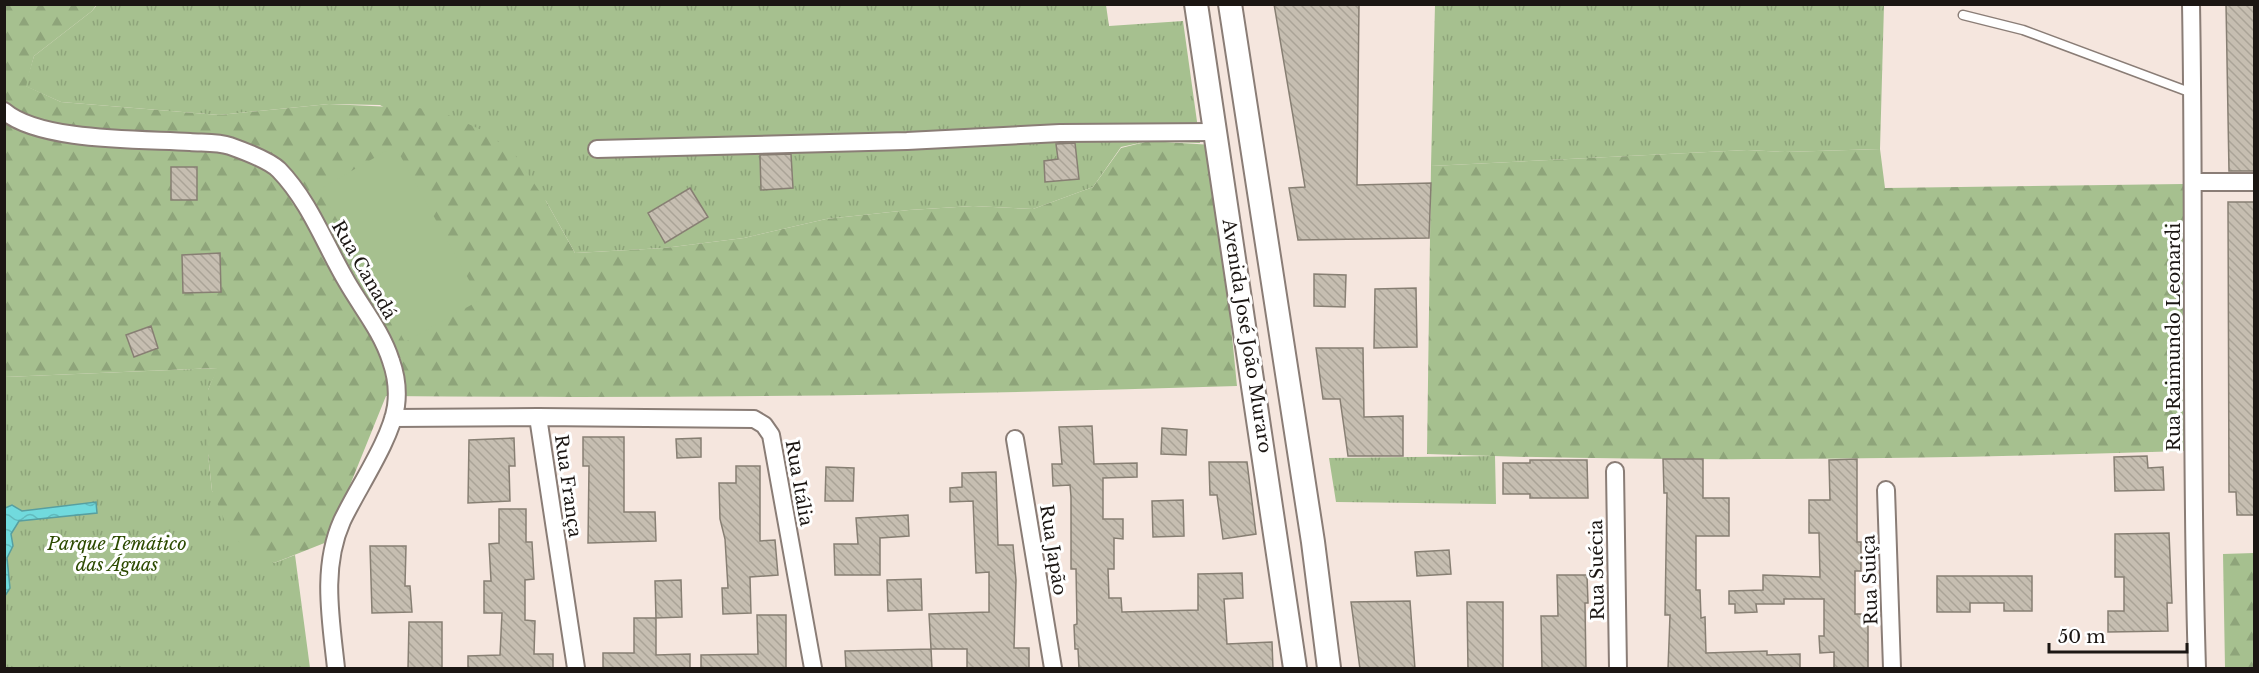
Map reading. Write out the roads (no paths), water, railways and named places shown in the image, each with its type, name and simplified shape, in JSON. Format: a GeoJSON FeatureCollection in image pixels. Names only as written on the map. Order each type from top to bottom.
{"type":"FeatureCollection","features":[{"type":"Feature","properties":{"kind":"main road","name":"Avenida José João Muraro"},"geometry":{"type":"LineString","coordinates":[[1196,4],[1295,669]]}},
{"type":"Feature","properties":{"kind":"main road","name":"Avenida José João Muraro"},"geometry":{"type":"LineString","coordinates":[[1230,4],[1313,542],[1329,669]]}},
{"type":"Feature","properties":{"kind":"main road"},"geometry":{"type":"LineString","coordinates":[[1266,462],[1284,545],[1289,552],[1299,553],[1309,550],[1313,542]]}},
{"type":"Feature","properties":{"kind":"main road"},"geometry":{"type":"LineString","coordinates":[[1281,583],[1299,573],[1310,576],[1324,638]]}},
{"type":"Feature","properties":{"kind":"street","name":"Rua Raimundo Leonardi"},"geometry":{"type":"LineString","coordinates":[[2191,4],[2194,182],[2193,545],[2197,669]]}},
{"type":"Feature","properties":{"kind":"street","name":"Rua Canadá"},"geometry":{"type":"LineString","coordinates":[[4,111],[51,132],[229,145],[277,168],[303,201],[391,359],[396,379],[396,405],[393,418],[342,522],[332,551],[328,592],[336,669]]}},
{"type":"Feature","properties":{"kind":"street"},"geometry":{"type":"LineString","coordinates":[[597,149],[907,141],[1060,133],[1214,132]]}},
{"type":"Feature","properties":{"kind":"street"},"geometry":{"type":"LineString","coordinates":[[2194,182],[2254,182]]}},
{"type":"Feature","properties":{"kind":"street","name":"Rua França"},"geometry":{"type":"LineString","coordinates":[[393,418],[538,417],[576,669]]}},
{"type":"Feature","properties":{"kind":"street","name":"Rua Itália"},"geometry":{"type":"LineString","coordinates":[[538,417],[754,418],[764,425],[771,435],[813,669]]}},
{"type":"Feature","properties":{"kind":"street","name":"Rua Japão"},"geometry":{"type":"LineString","coordinates":[[1015,439],[1053,669]]}},
{"type":"Feature","properties":{"kind":"street","name":"Rua Suécia"},"geometry":{"type":"LineString","coordinates":[[1615,471],[1618,669]]}},
{"type":"Feature","properties":{"kind":"street","name":"Rua Suiça"},"geometry":{"type":"LineString","coordinates":[[1886,490],[1892,669]]}},
{"type":"Feature","properties":{"kind":"lane"},"geometry":{"type":"LineString","coordinates":[[1963,15],[2023,30],[2192,93]]}},
{"type":"Feature","properties":{"kind":"water"},"geometry":{"type":"Polygon","coordinates":[[[96,502],[97,513],[19,521],[11,534],[13,546],[7,558],[10,588],[5,596],[5,508],[12,505],[22,511],[96,502]]]}},
{"type":"Feature","properties":{"kind":"park label","name":"Parque Temático das Águas"},"geometry":{"type":"Point","coordinates":[117,554]}}]}
